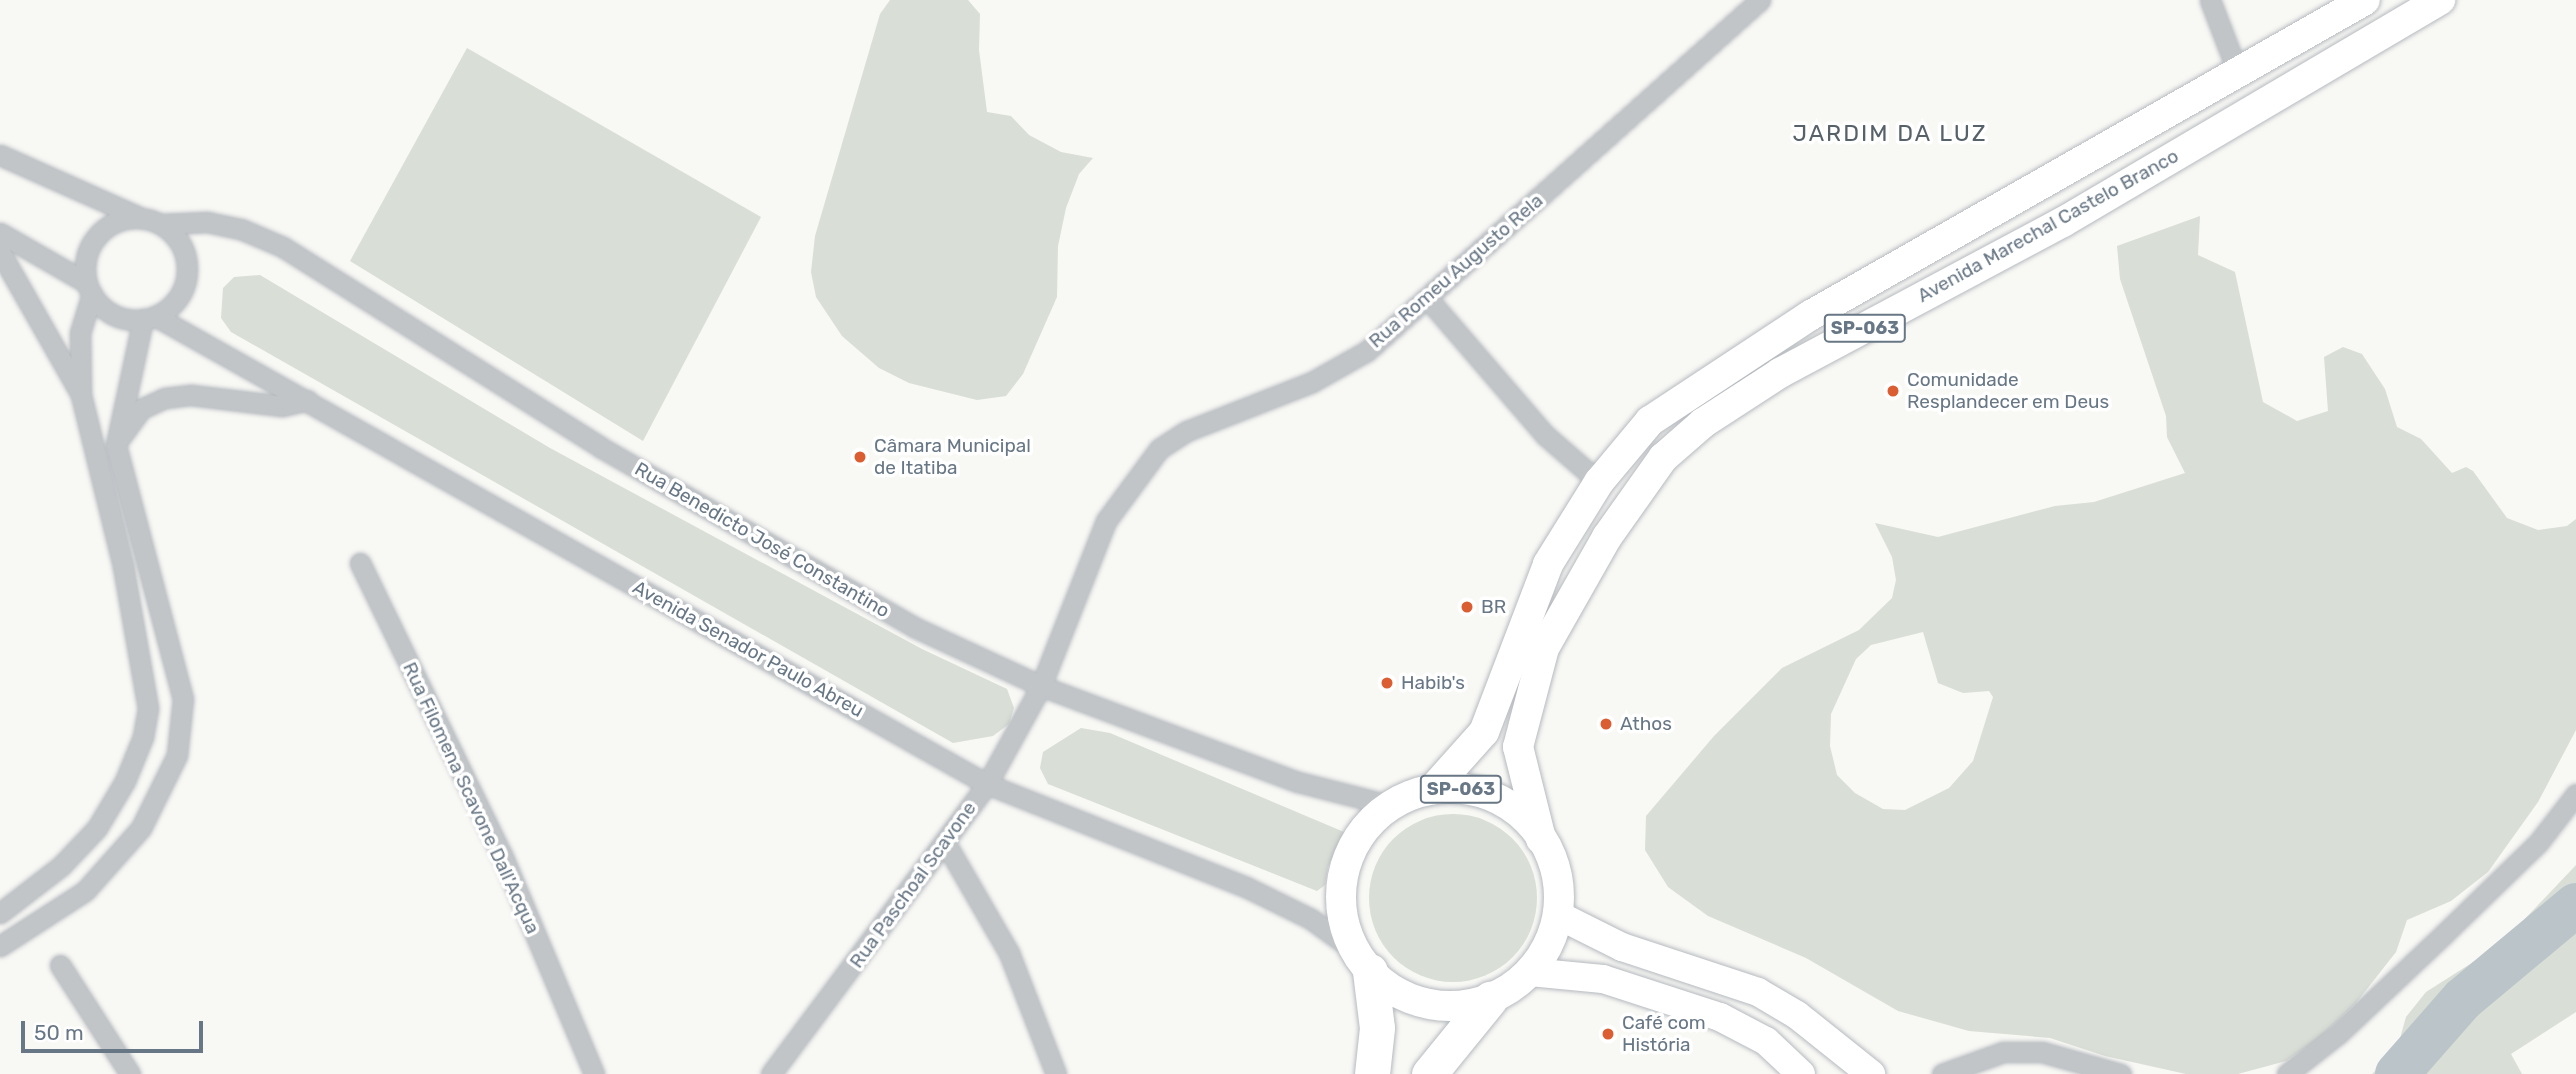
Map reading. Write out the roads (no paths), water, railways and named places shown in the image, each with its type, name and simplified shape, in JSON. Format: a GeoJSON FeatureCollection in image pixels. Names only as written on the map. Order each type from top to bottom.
{"type":"FeatureCollection","features":[{"type":"Feature","properties":{"kind":"highway","name":"SP-063"},"geometry":{"type":"LineString","coordinates":[[1362,961],[1377,1028],[1372,1074]]}},
{"type":"Feature","properties":{"kind":"highway","name":"SP-063"},"geometry":{"type":"LineString","coordinates":[[1429,1074],[1490,999]]}},
{"type":"Feature","properties":{"kind":"main road","name":"Avenida Marechal Castelo Branco"},"geometry":{"type":"LineString","coordinates":[[1433,789],[1484,732],[1548,565],[1599,482],[1624,447],[1650,421],[1811,315],[2365,0]]}},
{"type":"Feature","properties":{"kind":"main road","name":"Avenida Marechal Castelo Branco"},"geometry":{"type":"LineString","coordinates":[[1541,839],[1518,747],[1544,648],[1607,537],[1662,458],[1703,423],[1780,373],[2063,222],[2441,0]]}},
{"type":"Feature","properties":{"kind":"main road","name":"SP-063"},"geometry":{"type":"LineString","coordinates":[[1458,788],[1506,804],[1541,839],[1558,888],[1558,915],[1548,945],[1530,972],[1490,999],[1438,1006],[1401,994],[1362,961],[1346,928],[1342,881],[1359,837],[1392,806],[1433,789],[1458,788]]}},
{"type":"Feature","properties":{"kind":"street","name":"Rua Romeu Augusto Rela"},"geometry":{"type":"LineString","coordinates":[[1041,686],[1106,521],[1159,449],[1186,431],[1312,382],[1367,351],[1760,0]]}},
{"type":"Feature","properties":{"kind":"street"},"geometry":{"type":"LineString","coordinates":[[2210,0],[2238,73]]}},
{"type":"Feature","properties":{"kind":"street"},"geometry":{"type":"LineString","coordinates":[[0,155],[140,218],[162,225],[184,251],[187,277],[174,303],[149,318],[108,311],[89,288],[0,233]]}},
{"type":"Feature","properties":{"kind":"street"},"geometry":{"type":"LineString","coordinates":[[24,934],[2,908],[61,866],[97,828],[125,780],[144,737],[148,708],[125,578],[81,396],[80,333],[89,288],[88,250],[100,232],[113,223],[140,218]]}},
{"type":"Feature","properties":{"kind":"street","name":"Rua Benedicto José Constantino"},"geometry":{"type":"LineString","coordinates":[[162,225],[207,222],[241,229],[283,247],[600,446],[914,627],[1041,686],[1298,782],[1392,806]]}},
{"type":"Feature","properties":{"kind":"street"},"geometry":{"type":"LineString","coordinates":[[0,252],[81,396]]}},
{"type":"Feature","properties":{"kind":"street"},"geometry":{"type":"LineString","coordinates":[[1428,299],[1545,435],[1599,482]]}},
{"type":"Feature","properties":{"kind":"street"},"geometry":{"type":"LineString","coordinates":[[0,946],[24,934],[85,891],[141,828],[177,755],[183,699],[116,445],[149,318]]}},
{"type":"Feature","properties":{"kind":"street","name":"Avenida Senador Paulo Abreu"},"geometry":{"type":"LineString","coordinates":[[149,318],[307,400],[987,784],[1246,887],[1311,919],[1362,961]]}},
{"type":"Feature","properties":{"kind":"street"},"geometry":{"type":"LineString","coordinates":[[116,445],[141,409],[165,398],[191,395],[282,406],[307,400]]}},
{"type":"Feature","properties":{"kind":"street","name":"Rua Filomena Scavone Dall'Acqua"},"geometry":{"type":"LineString","coordinates":[[360,563],[502,855],[594,1074]]}},
{"type":"Feature","properties":{"kind":"street","name":"Rua Paschoal Scavone"},"geometry":{"type":"LineString","coordinates":[[771,1074],[946,844],[987,784],[1041,686]]}},
{"type":"Feature","properties":{"kind":"street"},"geometry":{"type":"LineString","coordinates":[[2287,1074],[2338,1034],[2510,870],[2576,794]]}},
{"type":"Feature","properties":{"kind":"street"},"geometry":{"type":"LineString","coordinates":[[946,844],[1009,953],[1056,1074]]}},
{"type":"Feature","properties":{"kind":"street"},"geometry":{"type":"LineString","coordinates":[[1558,915],[1622,947],[1758,992],[1797,1015],[1871,1074]]}},
{"type":"Feature","properties":{"kind":"street"},"geometry":{"type":"LineString","coordinates":[[61,965],[130,1074]]}},
{"type":"Feature","properties":{"kind":"street"},"geometry":{"type":"LineString","coordinates":[[1530,972],[1603,979],[1720,1017],[1766,1041],[1801,1074]]}},
{"type":"Feature","properties":{"kind":"street"},"geometry":{"type":"LineString","coordinates":[[1942,1074],[2003,1052],[2042,1052],[2121,1074]]}},
{"type":"Feature","properties":{"kind":"waterway"},"geometry":{"type":"LineString","coordinates":[[2397,1074],[2463,999],[2576,905]]}},
{"type":"Feature","properties":{"kind":"place","name":"Comunidade Resplandecer em Deus"},"geometry":{"type":"Point","coordinates":[1893,391]}},
{"type":"Feature","properties":{"kind":"place","name":"Câmara Municipal de Itatiba"},"geometry":{"type":"Point","coordinates":[860,457]}},
{"type":"Feature","properties":{"kind":"place","name":"BR"},"geometry":{"type":"Point","coordinates":[1467,607]}},
{"type":"Feature","properties":{"kind":"place","name":"Habib's"},"geometry":{"type":"Point","coordinates":[1387,683]}},
{"type":"Feature","properties":{"kind":"place","name":"Athos"},"geometry":{"type":"Point","coordinates":[1606,724]}},
{"type":"Feature","properties":{"kind":"place","name":"Café com História"},"geometry":{"type":"Point","coordinates":[1608,1034]}},
{"type":"Feature","properties":{"kind":"district","name":"JARDIM DA LUZ"},"geometry":{"type":"Point","coordinates":[1890,133]}}]}
